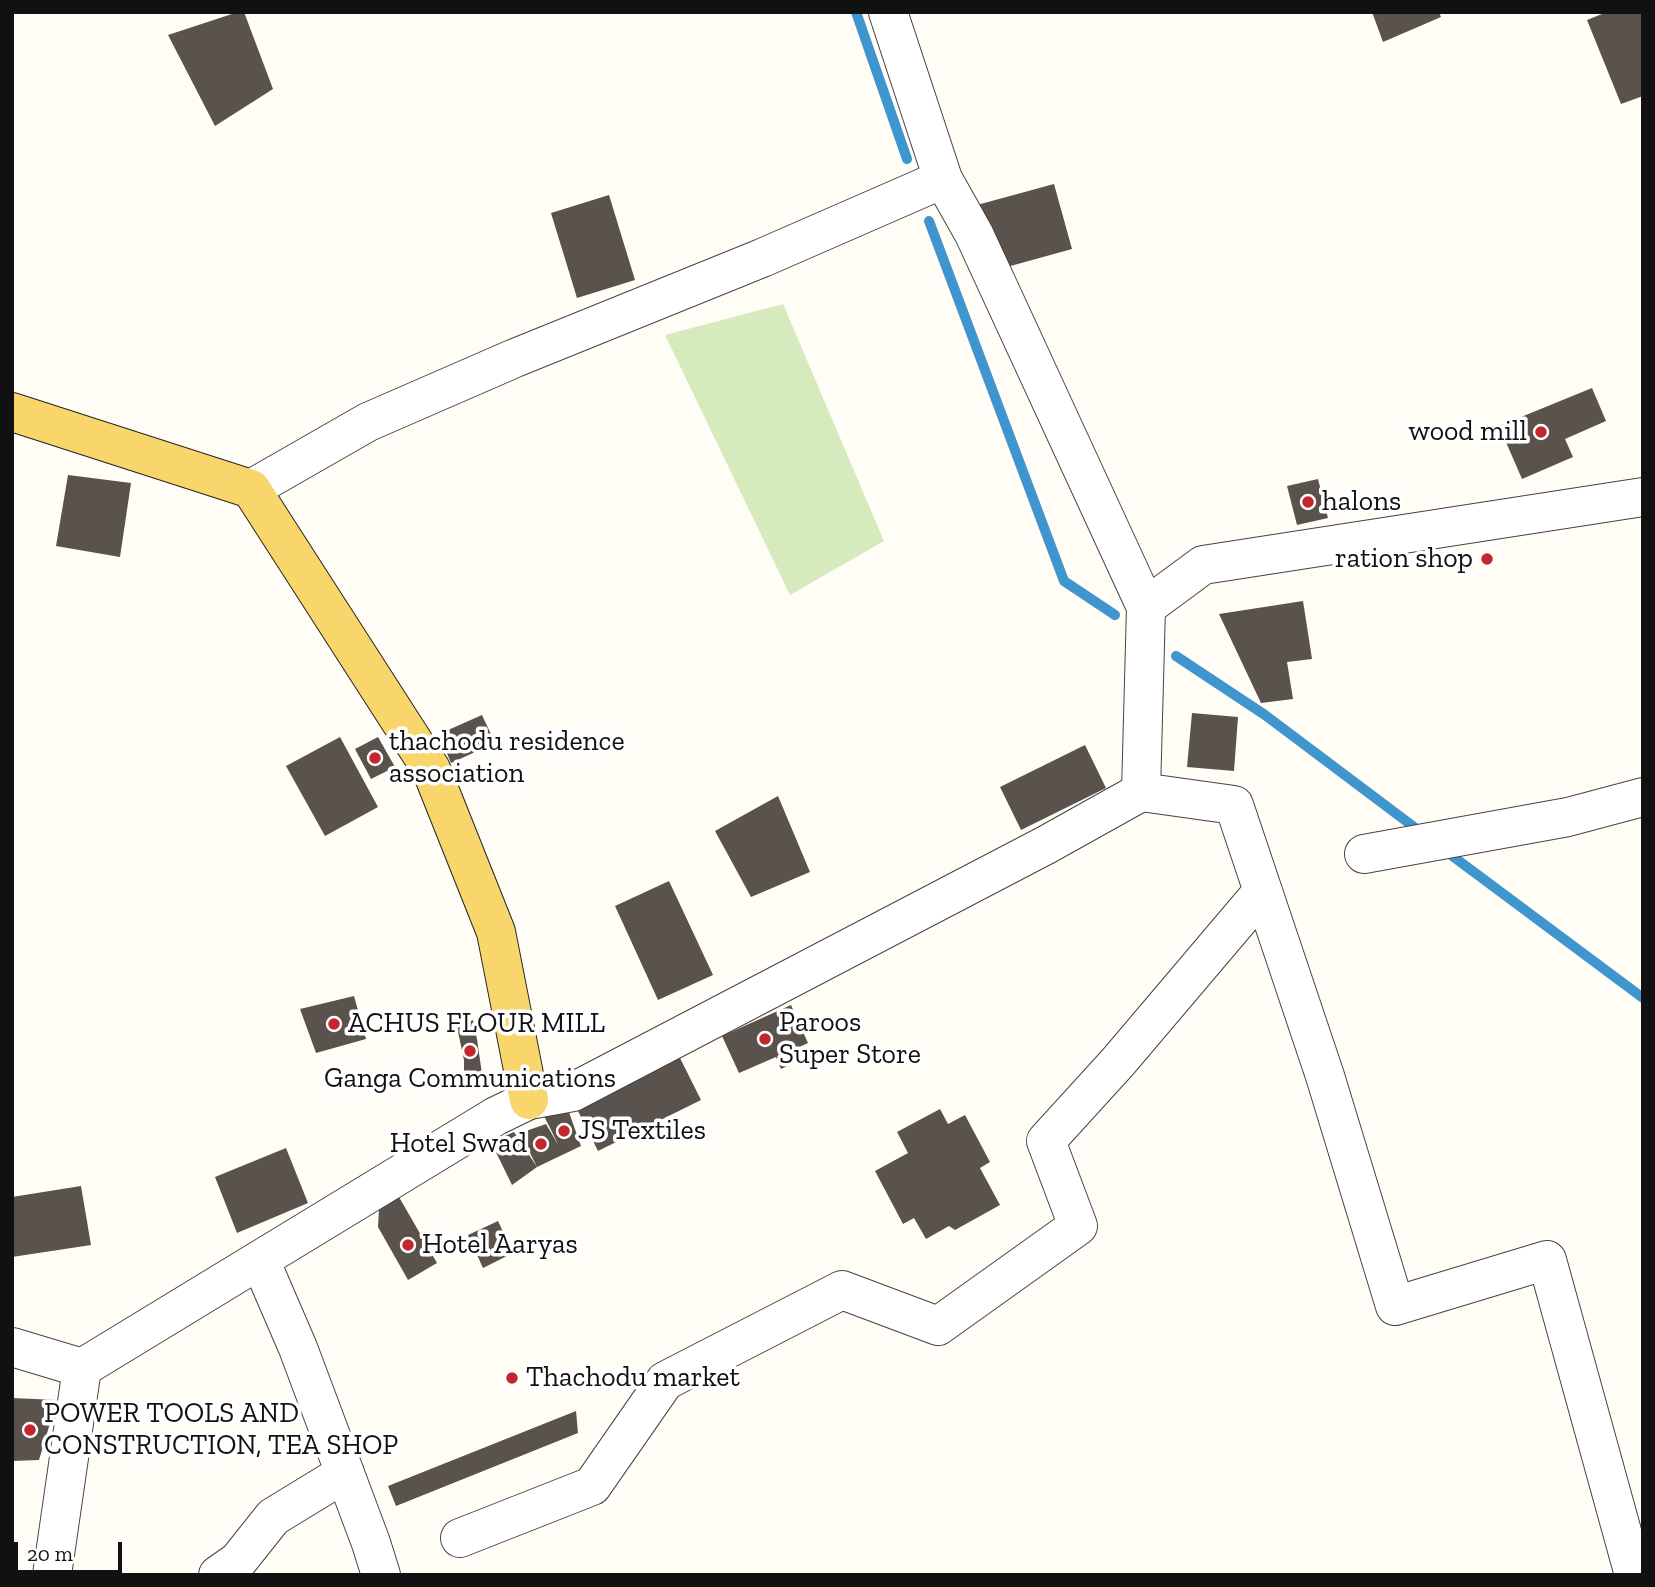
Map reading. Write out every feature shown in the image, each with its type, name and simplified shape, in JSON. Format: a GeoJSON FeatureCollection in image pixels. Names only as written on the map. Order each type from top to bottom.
{"type":"FeatureCollection","features":[{"type":"Feature","properties":{"kind":"main road"},"geometry":{"type":"LineString","coordinates":[[12,412],[251,489],[431,769],[496,932],[529,1100]]}},
{"type":"Feature","properties":{"kind":"street"},"geometry":{"type":"LineString","coordinates":[[888,12],[943,179],[974,234],[1146,607],[1141,792]]}},
{"type":"Feature","properties":{"kind":"street"},"geometry":{"type":"LineString","coordinates":[[251,489],[368,422],[515,358],[762,258],[943,179]]}},
{"type":"Feature","properties":{"kind":"street"},"geometry":{"type":"LineString","coordinates":[[1146,607],[1203,565],[1643,497]]}},
{"type":"Feature","properties":{"kind":"street"},"geometry":{"type":"LineString","coordinates":[[12,1347],[82,1368],[496,1116],[529,1100],[573,1092],[1046,845],[1141,792],[1234,805],[1325,1076],[1395,1306],[1548,1260],[1634,1575]]}},
{"type":"Feature","properties":{"kind":"street"},"geometry":{"type":"LineString","coordinates":[[1364,854],[1568,817],[1643,797]]}},
{"type":"Feature","properties":{"kind":"street"},"geometry":{"type":"LineString","coordinates":[[460,1538],[592,1486],[665,1381],[830,1296],[842,1290],[938,1326],[1078,1226],[1046,1141],[1118,1062],[1263,891]]}},
{"type":"Feature","properties":{"kind":"street"},"geometry":{"type":"LineString","coordinates":[[261,1260],[298,1348],[381,1575]]}},
{"type":"Feature","properties":{"kind":"street"},"geometry":{"type":"LineString","coordinates":[[52,1575],[82,1368]]}},
{"type":"Feature","properties":{"kind":"street"},"geometry":{"type":"LineString","coordinates":[[218,1575],[238,1561],[273,1517],[345,1473]]}},
{"type":"Feature","properties":{"kind":"green space"},"geometry":{"type":"Polygon","coordinates":[[[783,304],[884,541],[790,595],[665,335],[783,304]]]}},
{"type":"Feature","properties":{"kind":"building"},"geometry":{"type":"Polygon","coordinates":[[[244,12],[273,89],[215,126],[168,35],[244,12]]]}},
{"type":"Feature","properties":{"kind":"building"},"geometry":{"type":"Polygon","coordinates":[[[1372,12],[1439,12],[1441,17],[1383,42],[1372,12]]]}},
{"type":"Feature","properties":{"kind":"building"},"geometry":{"type":"Polygon","coordinates":[[[1607,12],[1643,12],[1643,96],[1621,104],[1587,20],[1607,12]]]}},
{"type":"Feature","properties":{"kind":"building"},"geometry":{"type":"Polygon","coordinates":[[[1054,184],[1072,249],[996,270],[977,205],[1054,184]]]}},
{"type":"Feature","properties":{"kind":"building"},"geometry":{"type":"Polygon","coordinates":[[[609,195],[635,280],[577,298],[551,213],[609,195]]]}},
{"type":"Feature","properties":{"kind":"building","name":"wood mill"},"geometry":{"type":"Polygon","coordinates":[[[1592,388],[1606,421],[1565,439],[1573,457],[1522,479],[1499,426],[1592,388]]]}},
{"type":"Feature","properties":{"kind":"building"},"geometry":{"type":"Polygon","coordinates":[[[68,475],[131,483],[120,557],[56,546],[68,475]]]}},
{"type":"Feature","properties":{"kind":"building","name":"halons"},"geometry":{"type":"Polygon","coordinates":[[[1318,479],[1328,518],[1297,525],[1287,486],[1318,479]]]}},
{"type":"Feature","properties":{"kind":"building"},"geometry":{"type":"Polygon","coordinates":[[[1303,601],[1312,659],[1287,662],[1293,699],[1261,703],[1219,614],[1303,601]]]}},
{"type":"Feature","properties":{"kind":"building"},"geometry":{"type":"Polygon","coordinates":[[[1192,713],[1238,717],[1234,771],[1187,767],[1192,713]]]}},
{"type":"Feature","properties":{"kind":"building"},"geometry":{"type":"Polygon","coordinates":[[[482,715],[495,743],[451,763],[439,734],[482,715]]]}},
{"type":"Feature","properties":{"kind":"building"},"geometry":{"type":"Polygon","coordinates":[[[340,737],[378,807],[325,836],[286,766],[340,737]]]}},
{"type":"Feature","properties":{"kind":"building","name":"thachodu residence association"},"geometry":{"type":"Polygon","coordinates":[[[378,737],[395,767],[371,779],[355,749],[378,737]]]}},
{"type":"Feature","properties":{"kind":"building"},"geometry":{"type":"Polygon","coordinates":[[[1085,745],[1106,788],[1021,830],[1000,787],[1085,745]]]}},
{"type":"Feature","properties":{"kind":"building"},"geometry":{"type":"Polygon","coordinates":[[[778,796],[810,872],[751,897],[715,831],[778,796]]]}},
{"type":"Feature","properties":{"kind":"building"},"geometry":{"type":"Polygon","coordinates":[[[669,881],[713,975],[658,1000],[615,906],[669,881]]]}},
{"type":"Feature","properties":{"kind":"building","name":"ACHUS FLOUR MILL"},"geometry":{"type":"Polygon","coordinates":[[[354,996],[366,1039],[316,1053],[300,1009],[354,996]]]}},
{"type":"Feature","properties":{"kind":"building","name":"Paroos Super Store"},"geometry":{"type":"Polygon","coordinates":[[[791,1005],[808,1043],[797,1048],[802,1059],[781,1069],[776,1057],[739,1073],[722,1036],[791,1005]]]}},
{"type":"Feature","properties":{"kind":"building"},"geometry":{"type":"Polygon","coordinates":[[[473,1020],[482,1074],[464,1074],[457,1027],[473,1020]]]}},
{"type":"Feature","properties":{"kind":"building"},"geometry":{"type":"Polygon","coordinates":[[[679,1056],[701,1100],[598,1151],[576,1107],[679,1056]]]}},
{"type":"Feature","properties":{"kind":"building"},"geometry":{"type":"Polygon","coordinates":[[[565,1101],[581,1146],[537,1167],[520,1133],[546,1124],[559,1146],[544,1116],[565,1101]]]}},
{"type":"Feature","properties":{"kind":"building"},"geometry":{"type":"Polygon","coordinates":[[[940,1109],[948,1124],[965,1115],[990,1162],[980,1168],[1000,1205],[955,1230],[949,1226],[926,1239],[914,1218],[903,1224],[875,1171],[908,1153],[897,1132],[940,1109]]]}},
{"type":"Feature","properties":{"kind":"building"},"geometry":{"type":"Polygon","coordinates":[[[514,1132],[537,1167],[512,1185],[491,1142],[514,1132]]]}},
{"type":"Feature","properties":{"kind":"building"},"geometry":{"type":"Polygon","coordinates":[[[286,1148],[308,1203],[237,1233],[215,1177],[286,1148]]]}},
{"type":"Feature","properties":{"kind":"building"},"geometry":{"type":"Polygon","coordinates":[[[81,1186],[91,1245],[12,1257],[12,1197],[81,1186]]]}},
{"type":"Feature","properties":{"kind":"building","name":"Hotel Aaryas"},"geometry":{"type":"Polygon","coordinates":[[[399,1197],[437,1263],[408,1280],[378,1227],[379,1209],[399,1197]]]}},
{"type":"Feature","properties":{"kind":"building"},"geometry":{"type":"Polygon","coordinates":[[[498,1221],[513,1253],[483,1268],[468,1235],[498,1221]]]}},
{"type":"Feature","properties":{"kind":"building","name":"POWER TOOLS AND CONSTRUCTION, TEA SHOP"},"geometry":{"type":"Polygon","coordinates":[[[12,1398],[57,1400],[39,1460],[12,1461],[12,1398]]]}},
{"type":"Feature","properties":{"kind":"building"},"geometry":{"type":"Polygon","coordinates":[[[576,1411],[578,1433],[396,1506],[388,1486],[576,1411]]]}},
{"type":"Feature","properties":{"kind":"waterway"},"geometry":{"type":"LineString","coordinates":[[856,12],[907,159]]}},
{"type":"Feature","properties":{"kind":"waterway"},"geometry":{"type":"LineString","coordinates":[[929,221],[1064,581],[1115,615]]}},
{"type":"Feature","properties":{"kind":"waterway"},"geometry":{"type":"LineString","coordinates":[[1176,656],[1265,715],[1422,833]]}},
{"type":"Feature","properties":{"kind":"waterway"},"geometry":{"type":"LineString","coordinates":[[1443,849],[1643,998]]}},
{"type":"Feature","properties":{"kind":"place","name":"wood mill"},"geometry":{"type":"Point","coordinates":[1541,432]}},
{"type":"Feature","properties":{"kind":"place","name":"halons"},"geometry":{"type":"Point","coordinates":[1308,502]}},
{"type":"Feature","properties":{"kind":"place","name":"ration shop"},"geometry":{"type":"Point","coordinates":[1487,559]}},
{"type":"Feature","properties":{"kind":"place","name":"thachodu residence association"},"geometry":{"type":"Point","coordinates":[375,758]}},
{"type":"Feature","properties":{"kind":"place","name":"ACHUS FLOUR MILL"},"geometry":{"type":"Point","coordinates":[334,1024]}},
{"type":"Feature","properties":{"kind":"place","name":"Paroos Super Store"},"geometry":{"type":"Point","coordinates":[765,1039]}},
{"type":"Feature","properties":{"kind":"place","name":"Ganga Communications"},"geometry":{"type":"Point","coordinates":[470,1051]}},
{"type":"Feature","properties":{"kind":"place","name":"JS Textiles"},"geometry":{"type":"Point","coordinates":[564,1131]}},
{"type":"Feature","properties":{"kind":"place","name":"Hotel Swad"},"geometry":{"type":"Point","coordinates":[541,1144]}},
{"type":"Feature","properties":{"kind":"place","name":"Hotel Aaryas"},"geometry":{"type":"Point","coordinates":[408,1245]}},
{"type":"Feature","properties":{"kind":"place","name":"Thachodu market"},"geometry":{"type":"Point","coordinates":[512,1378]}},
{"type":"Feature","properties":{"kind":"place","name":"POWER TOOLS AND CONSTRUCTION, TEA SHOP"},"geometry":{"type":"Point","coordinates":[30,1430]}}]}
